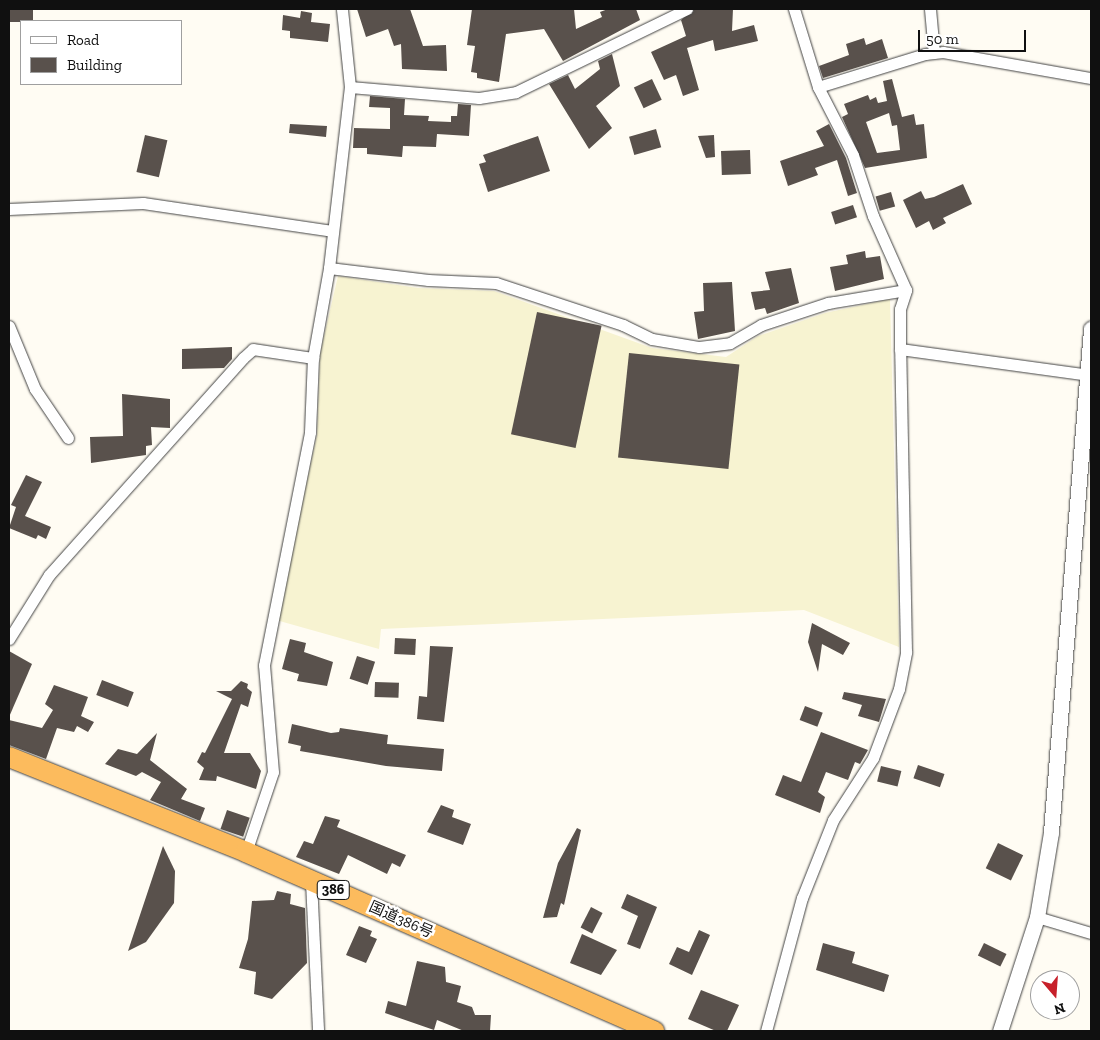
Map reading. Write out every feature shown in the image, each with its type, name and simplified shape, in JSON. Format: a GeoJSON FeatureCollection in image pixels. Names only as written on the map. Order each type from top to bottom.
{"type":"FeatureCollection","features":[{"type":"Feature","properties":{"kind":"highway","name":"国道386号"},"geometry":{"type":"LineString","coordinates":[[9,756],[246,852],[654,1031]]}},
{"type":"Feature","properties":{"kind":"street"},"geometry":{"type":"LineString","coordinates":[[246,852],[273,772],[264,665],[310,432],[313,358],[329,268],[350,87],[342,9]]}},
{"type":"Feature","properties":{"kind":"street"},"geometry":{"type":"LineString","coordinates":[[350,87],[479,98],[516,92],[687,9]]}},
{"type":"Feature","properties":{"kind":"street"},"geometry":{"type":"LineString","coordinates":[[766,1031],[802,898],[833,820],[873,758],[899,689],[906,652],[900,309],[906,290],[873,216],[853,155],[818,87],[794,9]]}},
{"type":"Feature","properties":{"kind":"street"},"geometry":{"type":"LineString","coordinates":[[930,9],[934,53]]}},
{"type":"Feature","properties":{"kind":"street"},"geometry":{"type":"LineString","coordinates":[[818,87],[934,53],[1091,78]]}},
{"type":"Feature","properties":{"kind":"street"},"geometry":{"type":"LineString","coordinates":[[9,209],[143,203],[332,231]]}},
{"type":"Feature","properties":{"kind":"street"},"geometry":{"type":"LineString","coordinates":[[329,268],[428,280],[496,283],[623,325],[652,339],[699,347],[730,343],[761,325],[828,303],[906,290]]}},
{"type":"Feature","properties":{"kind":"street"},"geometry":{"type":"LineString","coordinates":[[9,326],[35,389],[68,438]]}},
{"type":"Feature","properties":{"kind":"street"},"geometry":{"type":"LineString","coordinates":[[1000,1031],[1038,917],[1051,832],[1089,374],[1091,329]]}},
{"type":"Feature","properties":{"kind":"street"},"geometry":{"type":"LineString","coordinates":[[9,639],[49,576],[243,358],[253,349],[313,358]]}},
{"type":"Feature","properties":{"kind":"street"},"geometry":{"type":"LineString","coordinates":[[900,349],[1089,374]]}},
{"type":"Feature","properties":{"kind":"street"},"geometry":{"type":"LineString","coordinates":[[311,881],[318,1031]]}},
{"type":"Feature","properties":{"kind":"street"},"geometry":{"type":"LineString","coordinates":[[1038,917],[1091,933]]}},
{"type":"Feature","properties":{"kind":"shaded area"},"geometry":{"type":"Polygon","coordinates":[[[338,276],[418,288],[494,291],[652,348],[726,357],[758,336],[825,313],[890,299],[899,647],[804,610],[381,629],[379,649],[276,620],[317,435],[320,353],[338,276]]]}},
{"type":"Feature","properties":{"kind":"building"},"geometry":{"type":"Polygon","coordinates":[[[9,9],[33,9],[33,20],[9,22],[9,9]]]}},
{"type":"Feature","properties":{"kind":"building"},"geometry":{"type":"Polygon","coordinates":[[[357,9],[410,9],[423,46],[446,45],[447,71],[402,69],[401,44],[394,46],[388,29],[366,37],[357,9]]]}},
{"type":"Feature","properties":{"kind":"building"},"geometry":{"type":"Polygon","coordinates":[[[472,9],[574,9],[576,29],[602,17],[600,12],[608,9],[636,9],[640,20],[563,61],[544,29],[506,34],[499,82],[477,78],[477,73],[471,72],[475,46],[467,45],[472,9]]]}},
{"type":"Feature","properties":{"kind":"building"},"geometry":{"type":"Polygon","coordinates":[[[694,9],[733,9],[732,31],[754,25],[758,41],[715,51],[713,40],[687,48],[699,90],[683,96],[676,75],[664,80],[651,52],[686,36],[681,20],[694,9]]]}},
{"type":"Feature","properties":{"kind":"building"},"geometry":{"type":"Polygon","coordinates":[[[301,11],[312,13],[311,22],[330,24],[328,42],[290,38],[290,31],[282,30],[283,15],[300,18],[301,11]]]}},
{"type":"Feature","properties":{"kind":"building"},"geometry":{"type":"Polygon","coordinates":[[[864,38],[866,45],[882,39],[888,58],[823,78],[819,66],[849,55],[846,44],[864,38]]]}},
{"type":"Feature","properties":{"kind":"building"},"geometry":{"type":"Polygon","coordinates":[[[612,54],[620,86],[596,106],[612,128],[589,149],[549,84],[568,75],[575,89],[600,69],[598,61],[612,54]]]}},
{"type":"Feature","properties":{"kind":"building"},"geometry":{"type":"Polygon","coordinates":[[[652,79],[662,100],[644,108],[634,87],[652,79]]]}},
{"type":"Feature","properties":{"kind":"building"},"geometry":{"type":"Polygon","coordinates":[[[892,79],[902,117],[914,114],[916,125],[924,124],[927,158],[865,168],[842,117],[848,114],[844,104],[868,95],[870,100],[876,97],[878,103],[887,101],[883,81],[892,79]],[[889,113],[866,122],[877,153],[900,150],[897,125],[892,126],[889,113]]]}},
{"type":"Feature","properties":{"kind":"building"},"geometry":{"type":"Polygon","coordinates":[[[370,96],[405,99],[404,115],[429,116],[428,121],[451,122],[451,116],[457,116],[458,104],[471,105],[469,136],[437,134],[436,147],[403,146],[402,157],[367,154],[367,148],[353,148],[354,128],[390,129],[390,108],[369,107],[370,96]]]}},
{"type":"Feature","properties":{"kind":"building"},"geometry":{"type":"Polygon","coordinates":[[[290,124],[327,126],[326,137],[289,133],[290,124]]]}},
{"type":"Feature","properties":{"kind":"building"},"geometry":{"type":"Polygon","coordinates":[[[829,124],[846,158],[857,193],[848,196],[837,160],[815,168],[818,175],[788,186],[780,161],[824,146],[816,131],[829,124]]]}},
{"type":"Feature","properties":{"kind":"building"},"geometry":{"type":"Polygon","coordinates":[[[656,129],[661,147],[634,155],[629,137],[656,129]]]}},
{"type":"Feature","properties":{"kind":"building"},"geometry":{"type":"Polygon","coordinates":[[[145,135],[167,140],[159,177],[136,172],[145,135]]]}},
{"type":"Feature","properties":{"kind":"building"},"geometry":{"type":"Polygon","coordinates":[[[714,135],[715,157],[706,158],[698,136],[714,135]]]}},
{"type":"Feature","properties":{"kind":"building"},"geometry":{"type":"Polygon","coordinates":[[[538,136],[550,171],[488,192],[479,164],[486,162],[483,155],[538,136]]]}},
{"type":"Feature","properties":{"kind":"building"},"geometry":{"type":"Polygon","coordinates":[[[750,150],[751,174],[722,175],[721,151],[750,150]]]}},
{"type":"Feature","properties":{"kind":"building"},"geometry":{"type":"Polygon","coordinates":[[[963,184],[972,204],[943,218],[946,223],[933,230],[929,221],[916,228],[903,200],[921,191],[925,199],[934,197],[963,184]]]}},
{"type":"Feature","properties":{"kind":"building"},"geometry":{"type":"Polygon","coordinates":[[[891,192],[895,206],[880,211],[876,196],[891,192]]]}},
{"type":"Feature","properties":{"kind":"building"},"geometry":{"type":"Polygon","coordinates":[[[853,205],[857,217],[835,224],[831,212],[853,205]]]}},
{"type":"Feature","properties":{"kind":"building"},"geometry":{"type":"Polygon","coordinates":[[[865,251],[866,258],[880,256],[884,279],[835,291],[830,267],[848,264],[846,255],[865,251]]]}},
{"type":"Feature","properties":{"kind":"building"},"geometry":{"type":"Polygon","coordinates":[[[791,268],[799,303],[767,314],[765,308],[755,310],[751,292],[770,290],[765,272],[791,268]]]}},
{"type":"Feature","properties":{"kind":"building"},"geometry":{"type":"Polygon","coordinates":[[[732,282],[735,331],[698,339],[694,312],[704,311],[703,283],[732,282]]]}},
{"type":"Feature","properties":{"kind":"building"},"geometry":{"type":"Polygon","coordinates":[[[537,312],[602,326],[576,448],[511,434],[537,312]]]}},
{"type":"Feature","properties":{"kind":"building"},"geometry":{"type":"Polygon","coordinates":[[[232,347],[232,359],[224,368],[182,369],[182,349],[232,347]]]}},
{"type":"Feature","properties":{"kind":"building"},"geometry":{"type":"Polygon","coordinates":[[[629,353],[739,365],[728,469],[618,457],[629,353]]]}},
{"type":"Feature","properties":{"kind":"building"},"geometry":{"type":"Polygon","coordinates":[[[122,394],[170,399],[170,428],[151,427],[152,445],[146,446],[146,455],[91,463],[90,437],[123,436],[122,394]]]}},
{"type":"Feature","properties":{"kind":"building"},"geometry":{"type":"Polygon","coordinates":[[[26,475],[42,482],[25,516],[51,527],[46,539],[38,535],[36,539],[9,528],[16,507],[11,505],[26,475]]]}},
{"type":"Feature","properties":{"kind":"building"},"geometry":{"type":"Polygon","coordinates":[[[812,623],[850,643],[843,655],[822,644],[818,672],[808,642],[812,623]]]}},
{"type":"Feature","properties":{"kind":"building"},"geometry":{"type":"Polygon","coordinates":[[[395,638],[416,639],[415,655],[394,654],[395,638]]]}},
{"type":"Feature","properties":{"kind":"building"},"geometry":{"type":"Polygon","coordinates":[[[290,639],[306,643],[304,652],[333,662],[327,686],[297,681],[299,674],[282,669],[290,639]]]}},
{"type":"Feature","properties":{"kind":"building"},"geometry":{"type":"Polygon","coordinates":[[[430,646],[453,647],[444,722],[417,719],[419,696],[427,697],[430,646]]]}},
{"type":"Feature","properties":{"kind":"building"},"geometry":{"type":"Polygon","coordinates":[[[9,651],[32,664],[9,717],[9,651]]]}},
{"type":"Feature","properties":{"kind":"building"},"geometry":{"type":"Polygon","coordinates":[[[357,656],[375,662],[368,685],[350,679],[357,656]]]}},
{"type":"Feature","properties":{"kind":"building"},"geometry":{"type":"Polygon","coordinates":[[[102,680],[134,692],[128,707],[96,695],[102,680]]]}},
{"type":"Feature","properties":{"kind":"building"},"geometry":{"type":"Polygon","coordinates":[[[241,681],[248,684],[247,688],[252,692],[248,707],[241,704],[224,753],[250,753],[261,771],[256,789],[217,776],[216,781],[199,780],[204,768],[197,762],[202,752],[205,753],[232,699],[216,691],[231,691],[241,681]]]}},
{"type":"Feature","properties":{"kind":"building"},"geometry":{"type":"Polygon","coordinates":[[[375,682],[399,683],[398,698],[374,697],[375,682]]]}},
{"type":"Feature","properties":{"kind":"building"},"geometry":{"type":"Polygon","coordinates":[[[54,685],[88,697],[81,716],[94,722],[88,732],[77,726],[74,732],[57,728],[46,759],[9,745],[9,720],[42,728],[53,710],[45,704],[54,685]]]}},
{"type":"Feature","properties":{"kind":"building"},"geometry":{"type":"Polygon","coordinates":[[[844,692],[886,699],[879,722],[858,716],[862,705],[842,699],[844,692]]]}},
{"type":"Feature","properties":{"kind":"building"},"geometry":{"type":"Polygon","coordinates":[[[805,706],[823,713],[817,727],[800,720],[805,706]]]}},
{"type":"Feature","properties":{"kind":"building"},"geometry":{"type":"Polygon","coordinates":[[[292,724],[331,733],[339,732],[340,728],[388,735],[387,744],[444,749],[442,771],[386,766],[300,751],[301,746],[288,743],[292,724]]]}},
{"type":"Feature","properties":{"kind":"building"},"geometry":{"type":"Polygon","coordinates":[[[821,732],[868,750],[860,764],[855,762],[848,780],[826,772],[818,792],[825,797],[820,813],[775,795],[783,775],[801,782],[821,732]]]}},
{"type":"Feature","properties":{"kind":"building"},"geometry":{"type":"Polygon","coordinates":[[[157,733],[150,760],[187,789],[181,799],[205,808],[200,821],[150,800],[161,782],[142,772],[136,776],[105,764],[118,749],[137,754],[157,733]]]}},
{"type":"Feature","properties":{"kind":"building"},"geometry":{"type":"Polygon","coordinates":[[[918,765],[944,774],[940,787],[913,778],[918,765]]]}},
{"type":"Feature","properties":{"kind":"building"},"geometry":{"type":"Polygon","coordinates":[[[881,766],[901,771],[898,787],[877,782],[881,766]]]}},
{"type":"Feature","properties":{"kind":"building"},"geometry":{"type":"Polygon","coordinates":[[[441,805],[454,810],[452,817],[471,824],[463,845],[427,832],[441,805]]]}},
{"type":"Feature","properties":{"kind":"building"},"geometry":{"type":"Polygon","coordinates":[[[227,810],[250,818],[243,837],[220,829],[227,810]]]}},
{"type":"Feature","properties":{"kind":"building"},"geometry":{"type":"Polygon","coordinates":[[[325,816],[340,820],[337,827],[406,855],[400,867],[392,863],[387,874],[348,855],[339,874],[296,857],[304,841],[313,844],[325,816]]]}},
{"type":"Feature","properties":{"kind":"building"},"geometry":{"type":"Polygon","coordinates":[[[577,828],[581,830],[564,905],[561,903],[557,917],[543,918],[558,863],[577,828]]]}},
{"type":"Feature","properties":{"kind":"building"},"geometry":{"type":"Polygon","coordinates":[[[998,843],[1023,855],[1011,880],[986,868],[998,843]]]}},
{"type":"Feature","properties":{"kind":"building"},"geometry":{"type":"Polygon","coordinates":[[[163,846],[175,871],[174,903],[146,942],[128,951],[163,846]]]}},
{"type":"Feature","properties":{"kind":"building"},"geometry":{"type":"Polygon","coordinates":[[[277,891],[291,894],[290,904],[305,908],[307,963],[272,999],[254,994],[256,972],[239,968],[248,939],[252,901],[274,900],[277,891]]]}},
{"type":"Feature","properties":{"kind":"building"},"geometry":{"type":"Polygon","coordinates":[[[627,894],[657,907],[640,949],[627,944],[638,916],[621,908],[627,894]]]}},
{"type":"Feature","properties":{"kind":"building"},"geometry":{"type":"Polygon","coordinates":[[[591,907],[603,913],[592,933],[581,927],[591,907]]]}},
{"type":"Feature","properties":{"kind":"building"},"geometry":{"type":"Polygon","coordinates":[[[359,926],[372,931],[370,936],[377,939],[366,963],[346,955],[359,926]]]}},
{"type":"Feature","properties":{"kind":"building"},"geometry":{"type":"Polygon","coordinates":[[[699,930],[710,935],[692,975],[669,964],[677,947],[689,952],[699,930]]]}},
{"type":"Feature","properties":{"kind":"building"},"geometry":{"type":"Polygon","coordinates":[[[582,934],[617,950],[601,975],[570,963],[582,934]]]}},
{"type":"Feature","properties":{"kind":"building"},"geometry":{"type":"Polygon","coordinates":[[[823,943],[855,952],[852,963],[889,975],[884,992],[816,970],[823,943]]]}},
{"type":"Feature","properties":{"kind":"building"},"geometry":{"type":"Polygon","coordinates":[[[984,943],[1006,954],[1000,967],[978,956],[984,943]]]}},
{"type":"Feature","properties":{"kind":"building"},"geometry":{"type":"Polygon","coordinates":[[[417,961],[445,967],[446,982],[461,986],[457,1002],[472,1007],[475,1015],[491,1015],[490,1031],[464,1031],[437,1020],[434,1030],[385,1013],[388,1001],[406,1006],[417,961]]]}},
{"type":"Feature","properties":{"kind":"building"},"geometry":{"type":"Polygon","coordinates":[[[701,990],[739,1005],[727,1031],[716,1031],[688,1019],[701,990]]]}}]}
